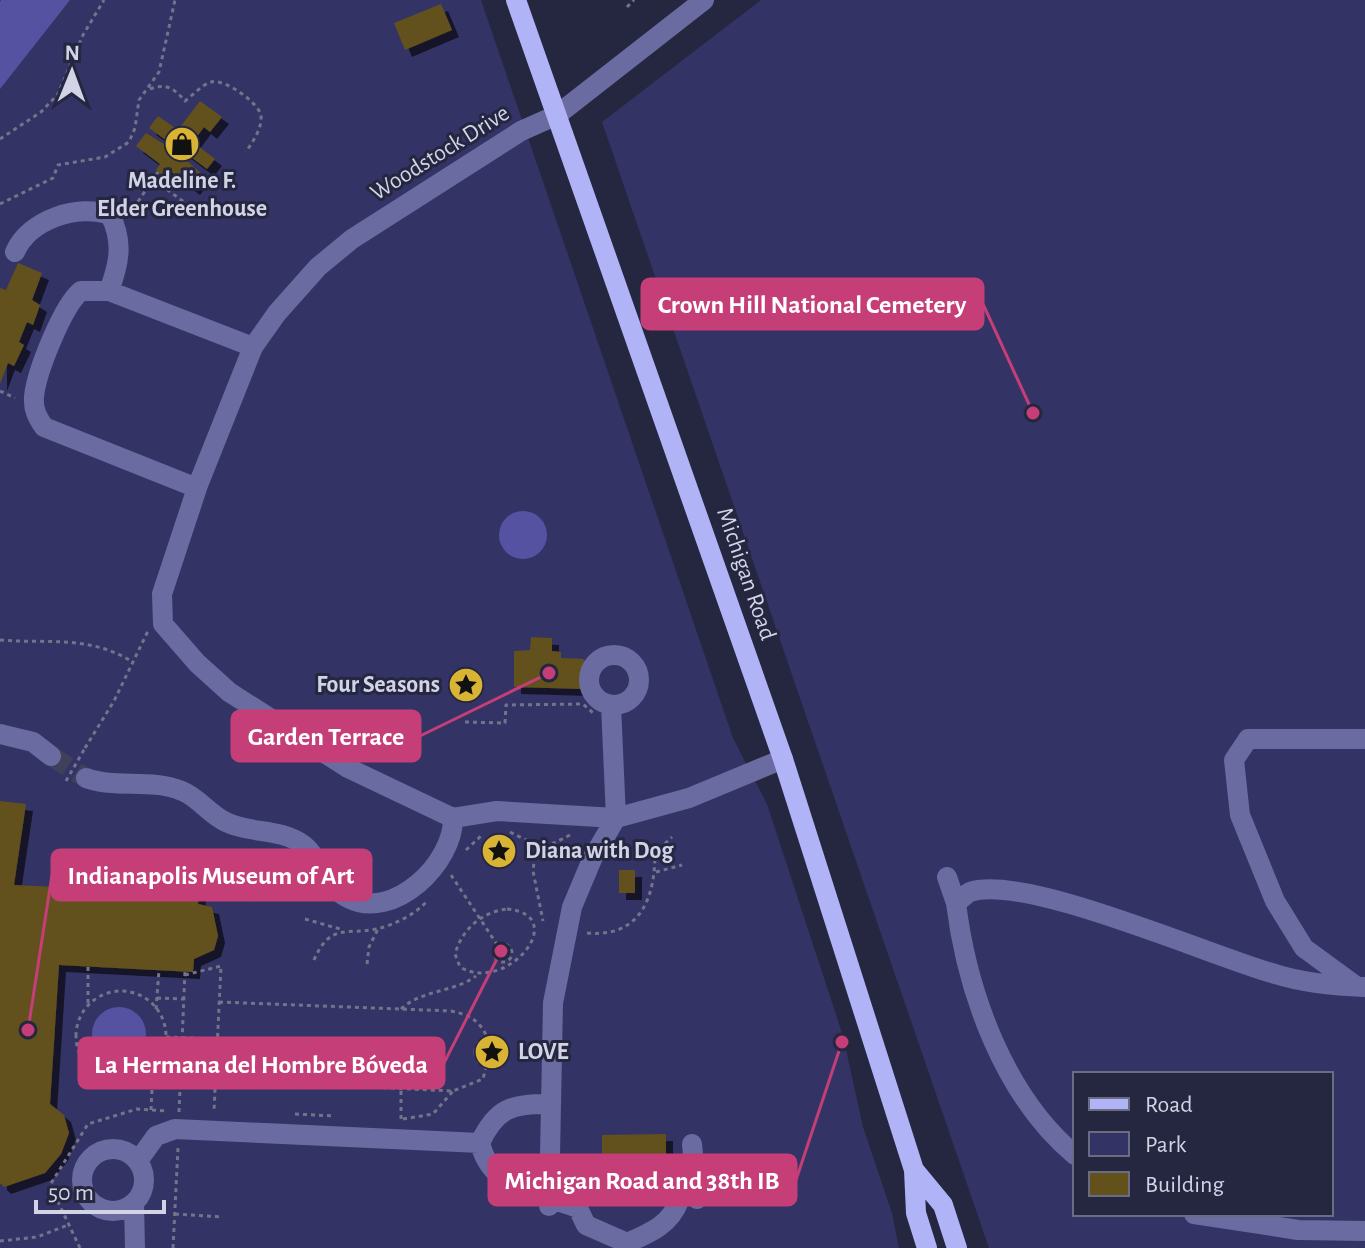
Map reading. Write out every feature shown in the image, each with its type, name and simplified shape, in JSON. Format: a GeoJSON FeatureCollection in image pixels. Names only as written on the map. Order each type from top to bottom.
{"type":"FeatureCollection","features":[{"type":"Feature","properties":{"kind":"main road","name":"Michigan Road"},"geometry":{"type":"LineString","coordinates":[[516,0],[783,759],[914,1170],[916,1213],[927,1248]]}},
{"type":"Feature","properties":{"kind":"main road","name":"Michigan Road"},"geometry":{"type":"LineString","coordinates":[[914,1170],[943,1205],[957,1248]]}},
{"type":"Feature","properties":{"kind":"street","name":"Woodstock Drive"},"geometry":{"type":"LineString","coordinates":[[453,818],[348,768],[268,720],[197,663],[163,624],[162,594],[197,488],[253,347],[277,313],[318,267],[352,239],[521,131],[557,115],[704,0]]}},
{"type":"Feature","properties":{"kind":"street"},"geometry":{"type":"LineString","coordinates":[[15,252],[28,232],[73,212],[89,210],[110,215],[118,231],[118,262],[109,291]]}},
{"type":"Feature","properties":{"kind":"street"},"geometry":{"type":"LineString","coordinates":[[197,488],[54,433],[37,416],[34,394],[37,383],[72,297],[81,291],[109,291],[253,347]]}},
{"type":"Feature","properties":{"kind":"street"},"geometry":{"type":"LineString","coordinates":[[550,1202],[553,1003],[567,928],[593,857],[616,818],[603,710]]}},
{"type":"Feature","properties":{"kind":"street"},"geometry":{"type":"LineString","coordinates":[[0,734],[33,742],[51,756]]}},
{"type":"Feature","properties":{"kind":"street"},"geometry":{"type":"LineString","coordinates":[[1360,986],[1304,948],[1275,901],[1240,815],[1234,760],[1248,739],[1365,739]]}},
{"type":"Feature","properties":{"kind":"street"},"geometry":{"type":"LineString","coordinates":[[76,780],[159,783],[185,792],[227,823],[284,834],[305,846],[334,889],[350,900],[371,903],[399,895],[430,873],[445,852],[454,830],[453,818],[497,811],[616,818],[689,798],[783,759]]}},
{"type":"Feature","properties":{"kind":"street"},"geometry":{"type":"LineString","coordinates":[[947,877],[956,903],[962,951],[990,1031],[1024,1096],[1073,1153]]}},
{"type":"Feature","properties":{"kind":"street"},"geometry":{"type":"LineString","coordinates":[[956,903],[970,892],[1004,892],[1068,903],[1290,978],[1360,986]]}},
{"type":"Feature","properties":{"kind":"street"},"geometry":{"type":"LineString","coordinates":[[1290,978],[1303,965],[1304,948]]}},
{"type":"Feature","properties":{"kind":"street"},"geometry":{"type":"LineString","coordinates":[[480,1143],[498,1114],[513,1107],[550,1104]]}},
{"type":"Feature","properties":{"kind":"street"},"geometry":{"type":"LineString","coordinates":[[138,1161],[156,1136],[175,1129],[480,1143]]}},
{"type":"Feature","properties":{"kind":"street"},"geometry":{"type":"LineString","coordinates":[[480,1143],[489,1168],[502,1182],[550,1202],[578,1208]]}},
{"type":"Feature","properties":{"kind":"street"},"geometry":{"type":"LineString","coordinates":[[692,1144],[697,1199]]}},
{"type":"Feature","properties":{"kind":"street"},"geometry":{"type":"LineString","coordinates":[[134,1203],[113,1211],[100,1209],[84,1194],[82,1172],[89,1158],[109,1149],[122,1150],[138,1161],[144,1184],[134,1203],[135,1248]]}},
{"type":"Feature","properties":{"kind":"street"},"geometry":{"type":"LineString","coordinates":[[630,1177],[662,1186],[679,1201],[673,1217],[627,1245],[586,1225],[578,1208],[582,1194],[605,1183],[630,1177]]}},
{"type":"Feature","properties":{"kind":"street"},"geometry":{"type":"LineString","coordinates":[[1207,1216],[1298,1230],[1365,1231]]}},
{"type":"Feature","properties":{"kind":"path"},"geometry":{"type":"LineString","coordinates":[[0,139],[41,112],[58,94],[83,35],[104,0]]}},
{"type":"Feature","properties":{"kind":"path"},"geometry":{"type":"LineString","coordinates":[[0,204],[53,178],[58,165],[66,161],[88,161],[122,149],[135,128],[139,100],[150,89],[163,59],[175,0]]}},
{"type":"Feature","properties":{"kind":"path"},"geometry":{"type":"LineString","coordinates":[[627,7],[634,0]]}},
{"type":"Feature","properties":{"kind":"path"},"geometry":{"type":"LineString","coordinates":[[150,89],[161,85],[171,87],[185,101],[210,82],[224,82],[257,104],[261,112],[261,126],[246,152]]}},
{"type":"Feature","properties":{"kind":"path"},"geometry":{"type":"LineString","coordinates":[[118,231],[158,172]]}},
{"type":"Feature","properties":{"kind":"path"},"geometry":{"type":"LineString","coordinates":[[154,180],[199,213]]}},
{"type":"Feature","properties":{"kind":"path"},"geometry":{"type":"LineString","coordinates":[[0,640],[80,641],[111,649],[131,661],[120,690],[85,748],[76,780]]}},
{"type":"Feature","properties":{"kind":"path"},"geometry":{"type":"LineString","coordinates":[[465,722],[505,723],[506,705],[583,704],[603,710]]}},
{"type":"Feature","properties":{"kind":"path"},"geometry":{"type":"LineString","coordinates":[[507,832],[517,833],[536,845],[554,843],[567,837],[582,816]]}},
{"type":"Feature","properties":{"kind":"path"},"geometry":{"type":"LineString","coordinates":[[464,853],[481,834],[489,832]]}},
{"type":"Feature","properties":{"kind":"path"},"geometry":{"type":"LineString","coordinates":[[543,921],[596,934],[611,932],[631,922],[649,901],[656,872],[655,853],[672,837]]}},
{"type":"Feature","properties":{"kind":"path"},"geometry":{"type":"LineString","coordinates":[[536,845],[533,871],[543,921]]}},
{"type":"Feature","properties":{"kind":"path"},"geometry":{"type":"LineString","coordinates":[[656,872],[682,865]]}},
{"type":"Feature","properties":{"kind":"path"},"geometry":{"type":"LineString","coordinates":[[445,881],[451,875],[498,946],[510,949],[509,962]]}},
{"type":"Feature","properties":{"kind":"path"},"geometry":{"type":"LineString","coordinates":[[220,887],[252,900]]}},
{"type":"Feature","properties":{"kind":"path"},"geometry":{"type":"LineString","coordinates":[[305,919],[342,930],[378,929],[411,914],[431,897]]}},
{"type":"Feature","properties":{"kind":"path"},"geometry":{"type":"LineString","coordinates":[[401,1009],[412,999],[462,984],[509,962],[532,944],[535,927],[531,917],[522,911],[495,911],[462,935],[455,954],[460,967],[477,976]]}},
{"type":"Feature","properties":{"kind":"path"},"geometry":{"type":"LineString","coordinates":[[535,927],[543,921]]}},
{"type":"Feature","properties":{"kind":"path"},"geometry":{"type":"LineString","coordinates":[[367,964],[369,947],[378,929]]}},
{"type":"Feature","properties":{"kind":"path"},"geometry":{"type":"LineString","coordinates":[[314,960],[320,945],[342,930]]}},
{"type":"Feature","properties":{"kind":"path"},"geometry":{"type":"LineString","coordinates":[[498,946],[495,958],[509,962]]}},
{"type":"Feature","properties":{"kind":"path"},"geometry":{"type":"LineString","coordinates":[[185,975],[221,966],[214,1111]]}},
{"type":"Feature","properties":{"kind":"path"},"geometry":{"type":"LineString","coordinates":[[88,967],[88,1005]]}},
{"type":"Feature","properties":{"kind":"path"},"geometry":{"type":"LineString","coordinates":[[156,1009],[140,996],[120,991],[99,997],[88,1005],[80,1017],[76,1039],[87,1066],[105,1078],[119,1081],[134,1079],[153,1068],[161,1057],[166,1037],[156,1009],[159,970]]}},
{"type":"Feature","properties":{"kind":"path"},"geometry":{"type":"LineString","coordinates":[[157,998],[184,999]]}},
{"type":"Feature","properties":{"kind":"path"},"geometry":{"type":"LineString","coordinates":[[219,1002],[401,1009],[468,1015],[481,1024],[487,1037]]}},
{"type":"Feature","properties":{"kind":"path"},"geometry":{"type":"LineString","coordinates":[[166,1037],[217,1039]]}},
{"type":"Feature","properties":{"kind":"path"},"geometry":{"type":"LineString","coordinates":[[487,1037],[500,1039],[508,1054],[501,1065],[486,1067],[475,1053],[477,1045],[487,1037]]}},
{"type":"Feature","properties":{"kind":"path"},"geometry":{"type":"LineString","coordinates":[[215,1080],[453,1091],[483,1079],[486,1067]]}},
{"type":"Feature","properties":{"kind":"path"},"geometry":{"type":"LineString","coordinates":[[151,1110],[153,1068]]}},
{"type":"Feature","properties":{"kind":"path"},"geometry":{"type":"LineString","coordinates":[[153,1077],[181,1077]]}},
{"type":"Feature","properties":{"kind":"path"},"geometry":{"type":"LineString","coordinates":[[401,1088],[401,1119]]}},
{"type":"Feature","properties":{"kind":"path"},"geometry":{"type":"LineString","coordinates":[[175,1214],[223,1217]]}},
{"type":"Feature","properties":{"kind":"path"},"geometry":{"type":"LineString","coordinates":[[0,1241],[37,1237],[68,1225]]}},
{"type":"Feature","properties":{"kind":"green space"},"geometry":{"type":"Polygon","coordinates":[[[0,0],[481,0],[733,738],[767,804],[843,1036],[863,1127],[892,1213],[899,1248],[0,1248],[0,0]]]}},
{"type":"Feature","properties":{"kind":"green space"},"geometry":{"type":"Polygon","coordinates":[[[761,0],[1365,0],[1365,1248],[989,1248],[602,122],[761,0]]]}},
{"type":"Feature","properties":{"kind":"shaded area"},"geometry":{"type":"Polygon","coordinates":[[[70,0],[0,89],[0,2],[70,0]]]}},
{"type":"Feature","properties":{"kind":"shaded area"},"geometry":{"type":"Polygon","coordinates":[[[523,511],[540,518],[547,535],[540,552],[523,559],[506,552],[499,535],[506,518],[523,511]]]}},
{"type":"Feature","properties":{"kind":"shaded area"},"geometry":{"type":"Polygon","coordinates":[[[119,1007],[138,1015],[146,1034],[138,1053],[119,1061],[100,1053],[92,1034],[100,1015],[119,1007]]]}},
{"type":"Feature","properties":{"kind":"building"},"geometry":{"type":"Polygon","coordinates":[[[441,4],[452,30],[405,50],[394,23],[441,4]]]}},
{"type":"Feature","properties":{"kind":"building","name":"Madeline F. Elder Greenhouse"},"geometry":{"type":"Polygon","coordinates":[[[200,101],[222,117],[210,132],[204,127],[193,142],[215,159],[207,169],[180,149],[178,153],[203,175],[193,188],[166,168],[161,175],[156,170],[160,164],[136,146],[146,133],[172,149],[174,146],[149,128],[158,116],[178,130],[200,101]]]}},
{"type":"Feature","properties":{"kind":"building"},"geometry":{"type":"Polygon","coordinates":[[[18,263],[42,273],[32,300],[40,305],[33,325],[27,322],[19,342],[24,345],[14,366],[8,363],[0,384],[0,288],[6,290],[18,263]]]}},
{"type":"Feature","properties":{"kind":"building"},"geometry":{"type":"Polygon","coordinates":[[[531,637],[552,638],[552,651],[561,652],[561,658],[584,659],[583,689],[514,687],[514,651],[530,650],[531,637]]]}},
{"type":"Feature","properties":{"kind":"building"},"geometry":{"type":"Polygon","coordinates":[[[0,801],[26,804],[14,885],[199,894],[198,904],[212,907],[218,936],[214,950],[194,959],[193,972],[59,965],[50,1104],[64,1115],[69,1133],[61,1154],[45,1173],[4,1187],[0,1183],[0,801]]]}},
{"type":"Feature","properties":{"kind":"building"},"geometry":{"type":"Polygon","coordinates":[[[619,870],[635,870],[635,893],[619,893],[619,870]]]}},
{"type":"Feature","properties":{"kind":"building"},"geometry":{"type":"Polygon","coordinates":[[[666,1134],[666,1165],[632,1165],[632,1157],[602,1157],[602,1135],[666,1134]]]}},
{"type":"Feature","properties":{"kind":"tunnel"},"geometry":{"type":"LineString","coordinates":[[51,756],[86,778]]}},
{"type":"Feature","properties":{"kind":"place","name":"Madeline F. Elder Greenhouse"},"geometry":{"type":"Point","coordinates":[182,144]}},
{"type":"Feature","properties":{"kind":"place","name":"Crown Hill National Cemetery"},"geometry":{"type":"Point","coordinates":[1033,413]}},
{"type":"Feature","properties":{"kind":"place","name":"Garden Terrace"},"geometry":{"type":"Point","coordinates":[549,673]}},
{"type":"Feature","properties":{"kind":"place","name":"Four Seasons"},"geometry":{"type":"Point","coordinates":[466,685]}},
{"type":"Feature","properties":{"kind":"place","name":"Diana with Dog"},"geometry":{"type":"Point","coordinates":[499,851]}},
{"type":"Feature","properties":{"kind":"place","name":"La Hermana del Hombre Bóveda"},"geometry":{"type":"Point","coordinates":[501,951]}},
{"type":"Feature","properties":{"kind":"place","name":"Indianapolis Museum of Art"},"geometry":{"type":"Point","coordinates":[28,1030]}},
{"type":"Feature","properties":{"kind":"place","name":"Michigan Road and 38th IB"},"geometry":{"type":"Point","coordinates":[842,1042]}},
{"type":"Feature","properties":{"kind":"place","name":"LOVE"},"geometry":{"type":"Point","coordinates":[492,1052]}}]}
